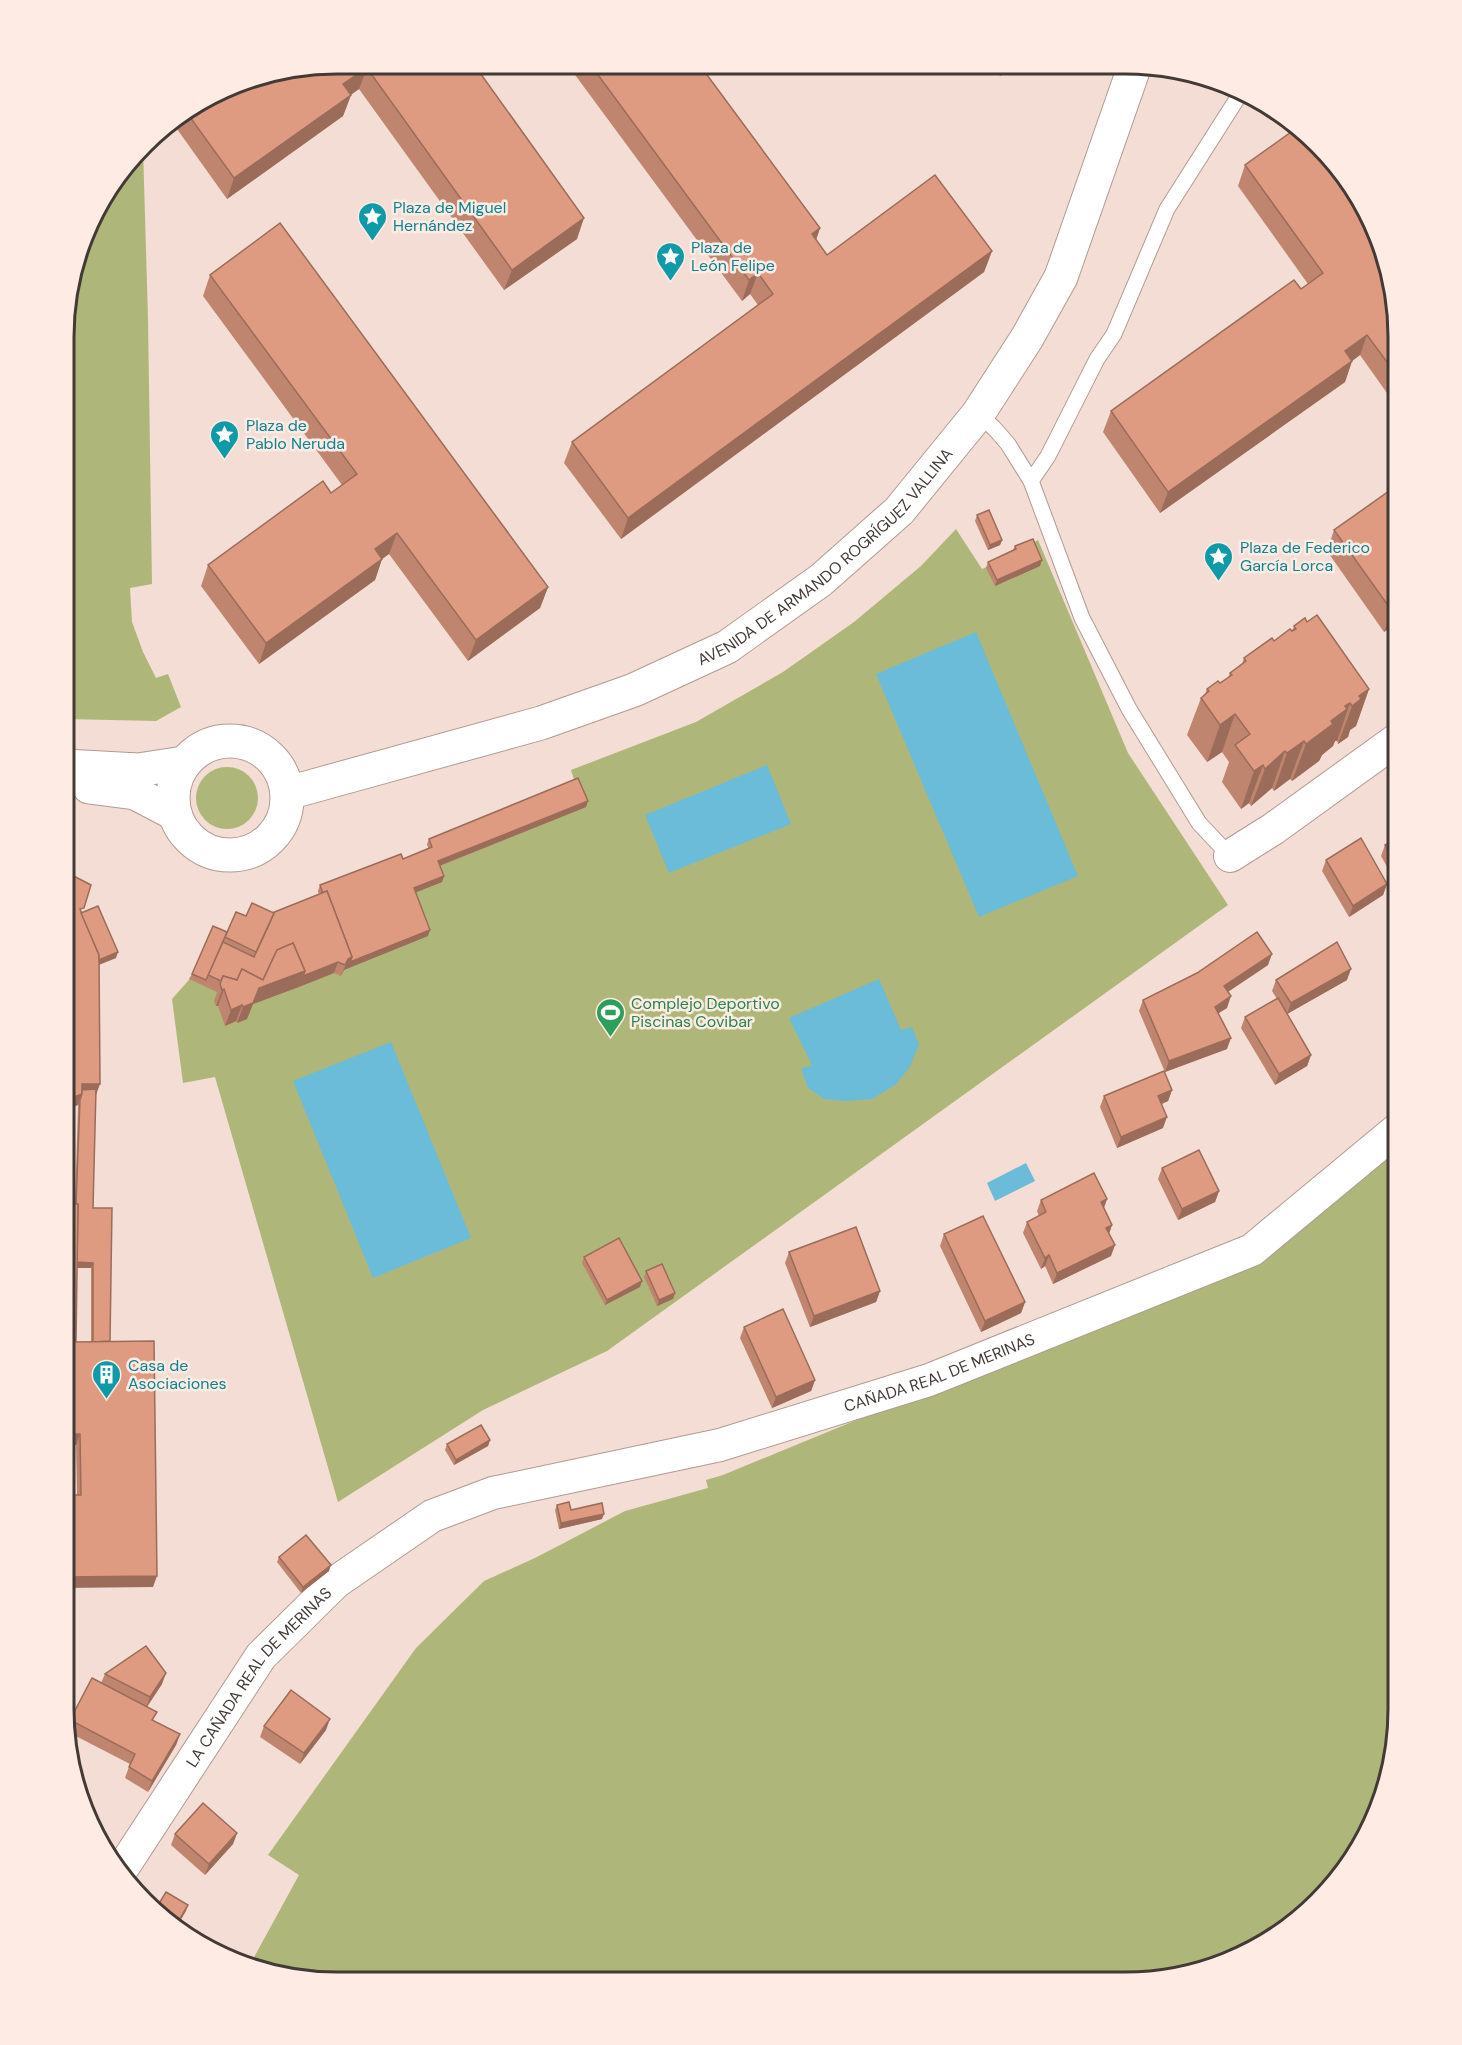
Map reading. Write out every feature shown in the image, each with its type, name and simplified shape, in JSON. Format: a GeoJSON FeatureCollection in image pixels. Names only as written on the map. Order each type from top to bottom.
{"type":"FeatureCollection","features":[{"type":"Feature","properties":{"kind":"street","name":"AVENIDA DE ARMANDO ROGRÍGUEZ VALLINA"},"geometry":{"type":"LineString","coordinates":[[288,793],[541,723],[634,690],[727,647],[820,580],[899,512],[978,414],[1027,338],[1060,277],[1133,74]]}},
{"type":"Feature","properties":{"kind":"street"},"geometry":{"type":"LineString","coordinates":[[231,740],[258,747],[279,767],[288,793],[285,817],[273,838],[253,851],[229,856],[206,850],[186,835],[175,814],[172,796],[175,779],[184,763],[204,746],[231,740]]}},
{"type":"Feature","properties":{"kind":"street"},"geometry":{"type":"LineString","coordinates":[[1230,856],[1274,829],[1388,746]]}},
{"type":"Feature","properties":{"kind":"street"},"geometry":{"type":"LineString","coordinates":[[74,766],[138,770],[184,763]]}},
{"type":"Feature","properties":{"kind":"street"},"geometry":{"type":"LineString","coordinates":[[74,784],[135,793],[175,814]]}},
{"type":"Feature","properties":{"kind":"street","name":"CAÑADA REAL DE MERINAS"},"geometry":{"type":"LineString","coordinates":[[432,1516],[493,1493],[720,1445],[929,1380],[1252,1250],[1388,1137]]}},
{"type":"Feature","properties":{"kind":"street","name":"LA CAÑADA REAL DE MERINAS"},"geometry":{"type":"LineString","coordinates":[[125,1865],[261,1656],[336,1582],[432,1516]]}},
{"type":"Feature","properties":{"kind":"lane"},"geometry":{"type":"LineString","coordinates":[[1031,481],[1048,456],[1097,359],[1114,334],[1167,209],[1237,99]]}},
{"type":"Feature","properties":{"kind":"lane"},"geometry":{"type":"LineString","coordinates":[[978,414],[1008,444],[1031,481],[1082,618],[1129,709],[1198,823],[1230,856]]}},
{"type":"Feature","properties":{"kind":"green space"},"geometry":{"type":"Polygon","coordinates":[[[143,159],[152,584],[130,588],[132,622],[156,678],[168,674],[181,707],[156,721],[74,719],[74,319],[76,302],[82,268],[101,220],[118,190],[143,159]]]}},
{"type":"Feature","properties":{"kind":"green space","name":"Complejo Deportivo Piscinas Covibar"},"geometry":{"type":"Polygon","coordinates":[[[956,529],[982,569],[1013,555],[1038,540],[1128,753],[1228,905],[607,1351],[483,1410],[338,1502],[215,1077],[183,1083],[172,999],[226,938],[322,902],[318,891],[399,859],[400,864],[430,853],[427,844],[575,783],[571,770],[696,722],[783,672],[854,622],[921,566],[956,529]]]}},
{"type":"Feature","properties":{"kind":"green space"},"geometry":{"type":"Polygon","coordinates":[[[221,767],[233,767],[249,776],[256,786],[258,798],[256,810],[249,820],[233,829],[221,829],[210,824],[201,815],[196,804],[196,792],[201,781],[210,772],[221,767]]]}},
{"type":"Feature","properties":{"kind":"green space"},"geometry":{"type":"Polygon","coordinates":[[[1388,1155],[1388,1726],[1386,1743],[1375,1793],[1344,1855],[1323,1882],[1299,1906],[1272,1927],[1242,1944],[1194,1963],[1126,1972],[336,1972],[302,1969],[253,1958],[299,1875],[268,1855],[416,1648],[484,1581],[537,1557],[625,1511],[708,1488],[706,1480],[1257,1255],[1388,1155]]]}},
{"type":"Feature","properties":{"kind":"water"},"geometry":{"type":"Polygon","coordinates":[[[976,632],[1078,876],[979,917],[876,674],[976,632]]]}},
{"type":"Feature","properties":{"kind":"water"},"geometry":{"type":"Polygon","coordinates":[[[767,765],[791,824],[669,873],[645,815],[767,765]]]}},
{"type":"Feature","properties":{"kind":"water"},"geometry":{"type":"Polygon","coordinates":[[[879,979],[901,1030],[912,1027],[919,1045],[909,1068],[895,1085],[872,1099],[845,1101],[824,1099],[808,1088],[801,1069],[812,1065],[789,1018],[879,979]]]}},
{"type":"Feature","properties":{"kind":"water"},"geometry":{"type":"Polygon","coordinates":[[[391,1042],[471,1238],[373,1278],[293,1081],[391,1042]]]}},
{"type":"Feature","properties":{"kind":"water"},"geometry":{"type":"Polygon","coordinates":[[[1026,1163],[1035,1181],[995,1201],[987,1183],[1026,1163]]]}},
{"type":"Feature","properties":{"kind":"building"},"geometry":{"type":"Polygon","coordinates":[[[319,74],[358,74],[343,84],[351,95],[234,178],[190,118],[220,101],[268,82],[319,74]]]}},
{"type":"Feature","properties":{"kind":"building"},"geometry":{"type":"Polygon","coordinates":[[[371,74],[481,74],[584,218],[512,270],[371,74]]]}},
{"type":"Feature","properties":{"kind":"building"},"geometry":{"type":"Polygon","coordinates":[[[597,74],[706,74],[820,228],[812,234],[827,255],[935,175],[992,251],[628,518],[572,442],[773,294],[758,273],[749,280],[597,74]]]}},
{"type":"Feature","properties":{"kind":"building"},"geometry":{"type":"Polygon","coordinates":[[[1291,132],[1334,176],[1361,220],[1380,268],[1388,319],[1388,363],[1367,335],[1345,351],[1352,361],[1168,492],[1111,411],[1294,280],[1301,289],[1323,273],[1245,165],[1291,132]]]}},
{"type":"Feature","properties":{"kind":"building"},"geometry":{"type":"Polygon","coordinates":[[[280,223],[548,587],[476,640],[397,533],[375,549],[382,559],[266,643],[208,565],[323,481],[331,493],[357,474],[210,275],[280,223]]]}},
{"type":"Feature","properties":{"kind":"building"},"geometry":{"type":"Polygon","coordinates":[[[1388,492],[1388,605],[1334,530],[1388,492]]]}},
{"type":"Feature","properties":{"kind":"building"},"geometry":{"type":"Polygon","coordinates":[[[989,510],[1002,540],[990,545],[977,515],[989,510]]]}},
{"type":"Feature","properties":{"kind":"building"},"geometry":{"type":"Polygon","coordinates":[[[1033,539],[1042,560],[997,580],[988,562],[1016,549],[1015,546],[1033,539]]]}},
{"type":"Feature","properties":{"kind":"building"},"geometry":{"type":"Polygon","coordinates":[[[1317,615],[1369,689],[1359,696],[1361,699],[1352,706],[1350,703],[1345,706],[1347,709],[1331,721],[1333,724],[1306,744],[1304,741],[1287,753],[1285,751],[1265,769],[1263,765],[1254,771],[1235,745],[1250,734],[1235,714],[1220,725],[1201,698],[1209,691],[1207,689],[1232,675],[1230,673],[1246,661],[1244,658],[1272,638],[1274,641],[1290,629],[1292,631],[1296,629],[1294,626],[1305,618],[1307,622],[1317,615]]]}},
{"type":"Feature","properties":{"kind":"building"},"geometry":{"type":"Polygon","coordinates":[[[578,778],[588,801],[438,861],[444,876],[414,888],[430,930],[350,962],[352,957],[327,891],[323,893],[320,885],[401,854],[403,859],[432,847],[429,839],[578,778]]]}},
{"type":"Feature","properties":{"kind":"building"},"geometry":{"type":"Polygon","coordinates":[[[1361,838],[1387,884],[1353,906],[1326,860],[1361,838]]]}},
{"type":"Feature","properties":{"kind":"building"},"geometry":{"type":"Polygon","coordinates":[[[74,876],[91,885],[84,908],[80,909],[99,955],[100,1084],[82,1084],[82,1094],[74,1097],[74,876]]]}},
{"type":"Feature","properties":{"kind":"building"},"geometry":{"type":"Polygon","coordinates":[[[327,891],[352,957],[345,965],[338,962],[303,976],[305,971],[293,943],[277,950],[263,980],[242,969],[237,980],[223,976],[221,981],[208,975],[223,942],[254,957],[274,913],[272,913],[327,891]]]}},
{"type":"Feature","properties":{"kind":"building"},"geometry":{"type":"Polygon","coordinates":[[[252,903],[274,913],[256,952],[225,937],[236,912],[246,916],[252,903]]]}},
{"type":"Feature","properties":{"kind":"building"},"geometry":{"type":"Polygon","coordinates":[[[98,906],[118,952],[99,960],[81,913],[98,906]]]}},
{"type":"Feature","properties":{"kind":"building"},"geometry":{"type":"Polygon","coordinates":[[[213,926],[227,932],[206,980],[192,974],[213,926]]]}},
{"type":"Feature","properties":{"kind":"building"},"geometry":{"type":"Polygon","coordinates":[[[1257,932],[1272,954],[1224,986],[1231,996],[1215,1007],[1231,1038],[1169,1061],[1143,1000],[1197,973],[1257,932]]]}},
{"type":"Feature","properties":{"kind":"building"},"geometry":{"type":"Polygon","coordinates":[[[1337,942],[1351,969],[1291,1003],[1276,980],[1337,942]]]}},
{"type":"Feature","properties":{"kind":"building"},"geometry":{"type":"Polygon","coordinates":[[[293,943],[305,971],[259,988],[253,1003],[231,1010],[220,984],[223,976],[237,980],[242,969],[263,980],[277,950],[293,943]]]}},
{"type":"Feature","properties":{"kind":"building"},"geometry":{"type":"Polygon","coordinates":[[[1278,998],[1311,1055],[1279,1074],[1245,1017],[1278,998]]]}},
{"type":"Feature","properties":{"kind":"building"},"geometry":{"type":"Polygon","coordinates":[[[1164,1071],[1172,1090],[1158,1096],[1167,1117],[1121,1137],[1104,1096],[1164,1071]]]}},
{"type":"Feature","properties":{"kind":"building"},"geometry":{"type":"Polygon","coordinates":[[[96,1089],[93,1208],[112,1208],[110,1341],[93,1342],[93,1263],[77,1262],[78,1204],[76,1204],[80,1100],[82,1090],[96,1089]]]}},
{"type":"Feature","properties":{"kind":"building"},"geometry":{"type":"Polygon","coordinates":[[[1199,1150],[1219,1191],[1182,1209],[1162,1168],[1199,1150]]]}},
{"type":"Feature","properties":{"kind":"building"},"geometry":{"type":"Polygon","coordinates":[[[1094,1173],[1107,1199],[1101,1202],[1112,1225],[1106,1228],[1115,1245],[1057,1273],[1049,1255],[1045,1258],[1027,1222],[1046,1212],[1041,1200],[1094,1173]]]}},
{"type":"Feature","properties":{"kind":"building","name":"Casa de Asociaciones"},"geometry":{"type":"Polygon","coordinates":[[[74,1204],[78,1204],[76,1342],[154,1341],[157,1576],[74,1577],[74,1495],[81,1495],[80,1434],[74,1434],[74,1204]]]}},
{"type":"Feature","properties":{"kind":"building"},"geometry":{"type":"Polygon","coordinates":[[[983,1216],[1025,1302],[985,1321],[944,1234],[983,1216]]]}},
{"type":"Feature","properties":{"kind":"building"},"geometry":{"type":"Polygon","coordinates":[[[856,1227],[880,1291],[814,1316],[789,1252],[856,1227]]]}},
{"type":"Feature","properties":{"kind":"building"},"geometry":{"type":"Polygon","coordinates":[[[619,1238],[642,1281],[607,1300],[584,1257],[619,1238]]]}},
{"type":"Feature","properties":{"kind":"building"},"geometry":{"type":"Polygon","coordinates":[[[662,1264],[675,1293],[659,1300],[646,1271],[662,1264]]]}},
{"type":"Feature","properties":{"kind":"building"},"geometry":{"type":"Polygon","coordinates":[[[783,1309],[815,1380],[776,1397],[744,1327],[783,1309]]]}},
{"type":"Feature","properties":{"kind":"building"},"geometry":{"type":"Polygon","coordinates":[[[481,1425],[490,1440],[456,1460],[447,1444],[481,1425]]]}},
{"type":"Feature","properties":{"kind":"building"},"geometry":{"type":"Polygon","coordinates":[[[569,1502],[571,1510],[602,1503],[604,1514],[561,1523],[557,1505],[569,1502]]]}},
{"type":"Feature","properties":{"kind":"building"},"geometry":{"type":"Polygon","coordinates":[[[306,1535],[331,1565],[303,1587],[279,1557],[306,1535]]]}},
{"type":"Feature","properties":{"kind":"building"},"geometry":{"type":"Polygon","coordinates":[[[146,1646],[166,1673],[150,1697],[105,1674],[146,1646]]]}},
{"type":"Feature","properties":{"kind":"building"},"geometry":{"type":"Polygon","coordinates":[[[92,1678],[157,1712],[152,1720],[180,1734],[152,1781],[129,1767],[135,1754],[74,1722],[74,1712],[92,1678]]]}},
{"type":"Feature","properties":{"kind":"building"},"geometry":{"type":"Polygon","coordinates":[[[291,1690],[330,1719],[304,1753],[264,1726],[291,1690]]]}},
{"type":"Feature","properties":{"kind":"building"},"geometry":{"type":"Polygon","coordinates":[[[203,1803],[237,1833],[209,1864],[175,1834],[203,1803]]]}},
{"type":"Feature","properties":{"kind":"building"},"geometry":{"type":"Polygon","coordinates":[[[166,1892],[188,1905],[179,1919],[160,1903],[166,1892]]]}},
{"type":"Feature","properties":{"kind":"place","name":"Plaza de Miguel Hernández"},"geometry":{"type":"Point","coordinates":[372,242]}},
{"type":"Feature","properties":{"kind":"place","name":"Plaza de León Felipe"},"geometry":{"type":"Point","coordinates":[670,282]}},
{"type":"Feature","properties":{"kind":"place","name":"Plaza de Pablo Neruda"},"geometry":{"type":"Point","coordinates":[225,460]}},
{"type":"Feature","properties":{"kind":"place","name":"Plaza de Federico García Lorca"},"geometry":{"type":"Point","coordinates":[1219,582]}},
{"type":"Feature","properties":{"kind":"place","name":"Complejo Deportivo Piscinas Covibar"},"geometry":{"type":"Point","coordinates":[610,1038]}},
{"type":"Feature","properties":{"kind":"place","name":"Casa de Asociaciones"},"geometry":{"type":"Point","coordinates":[107,1400]}}]}
